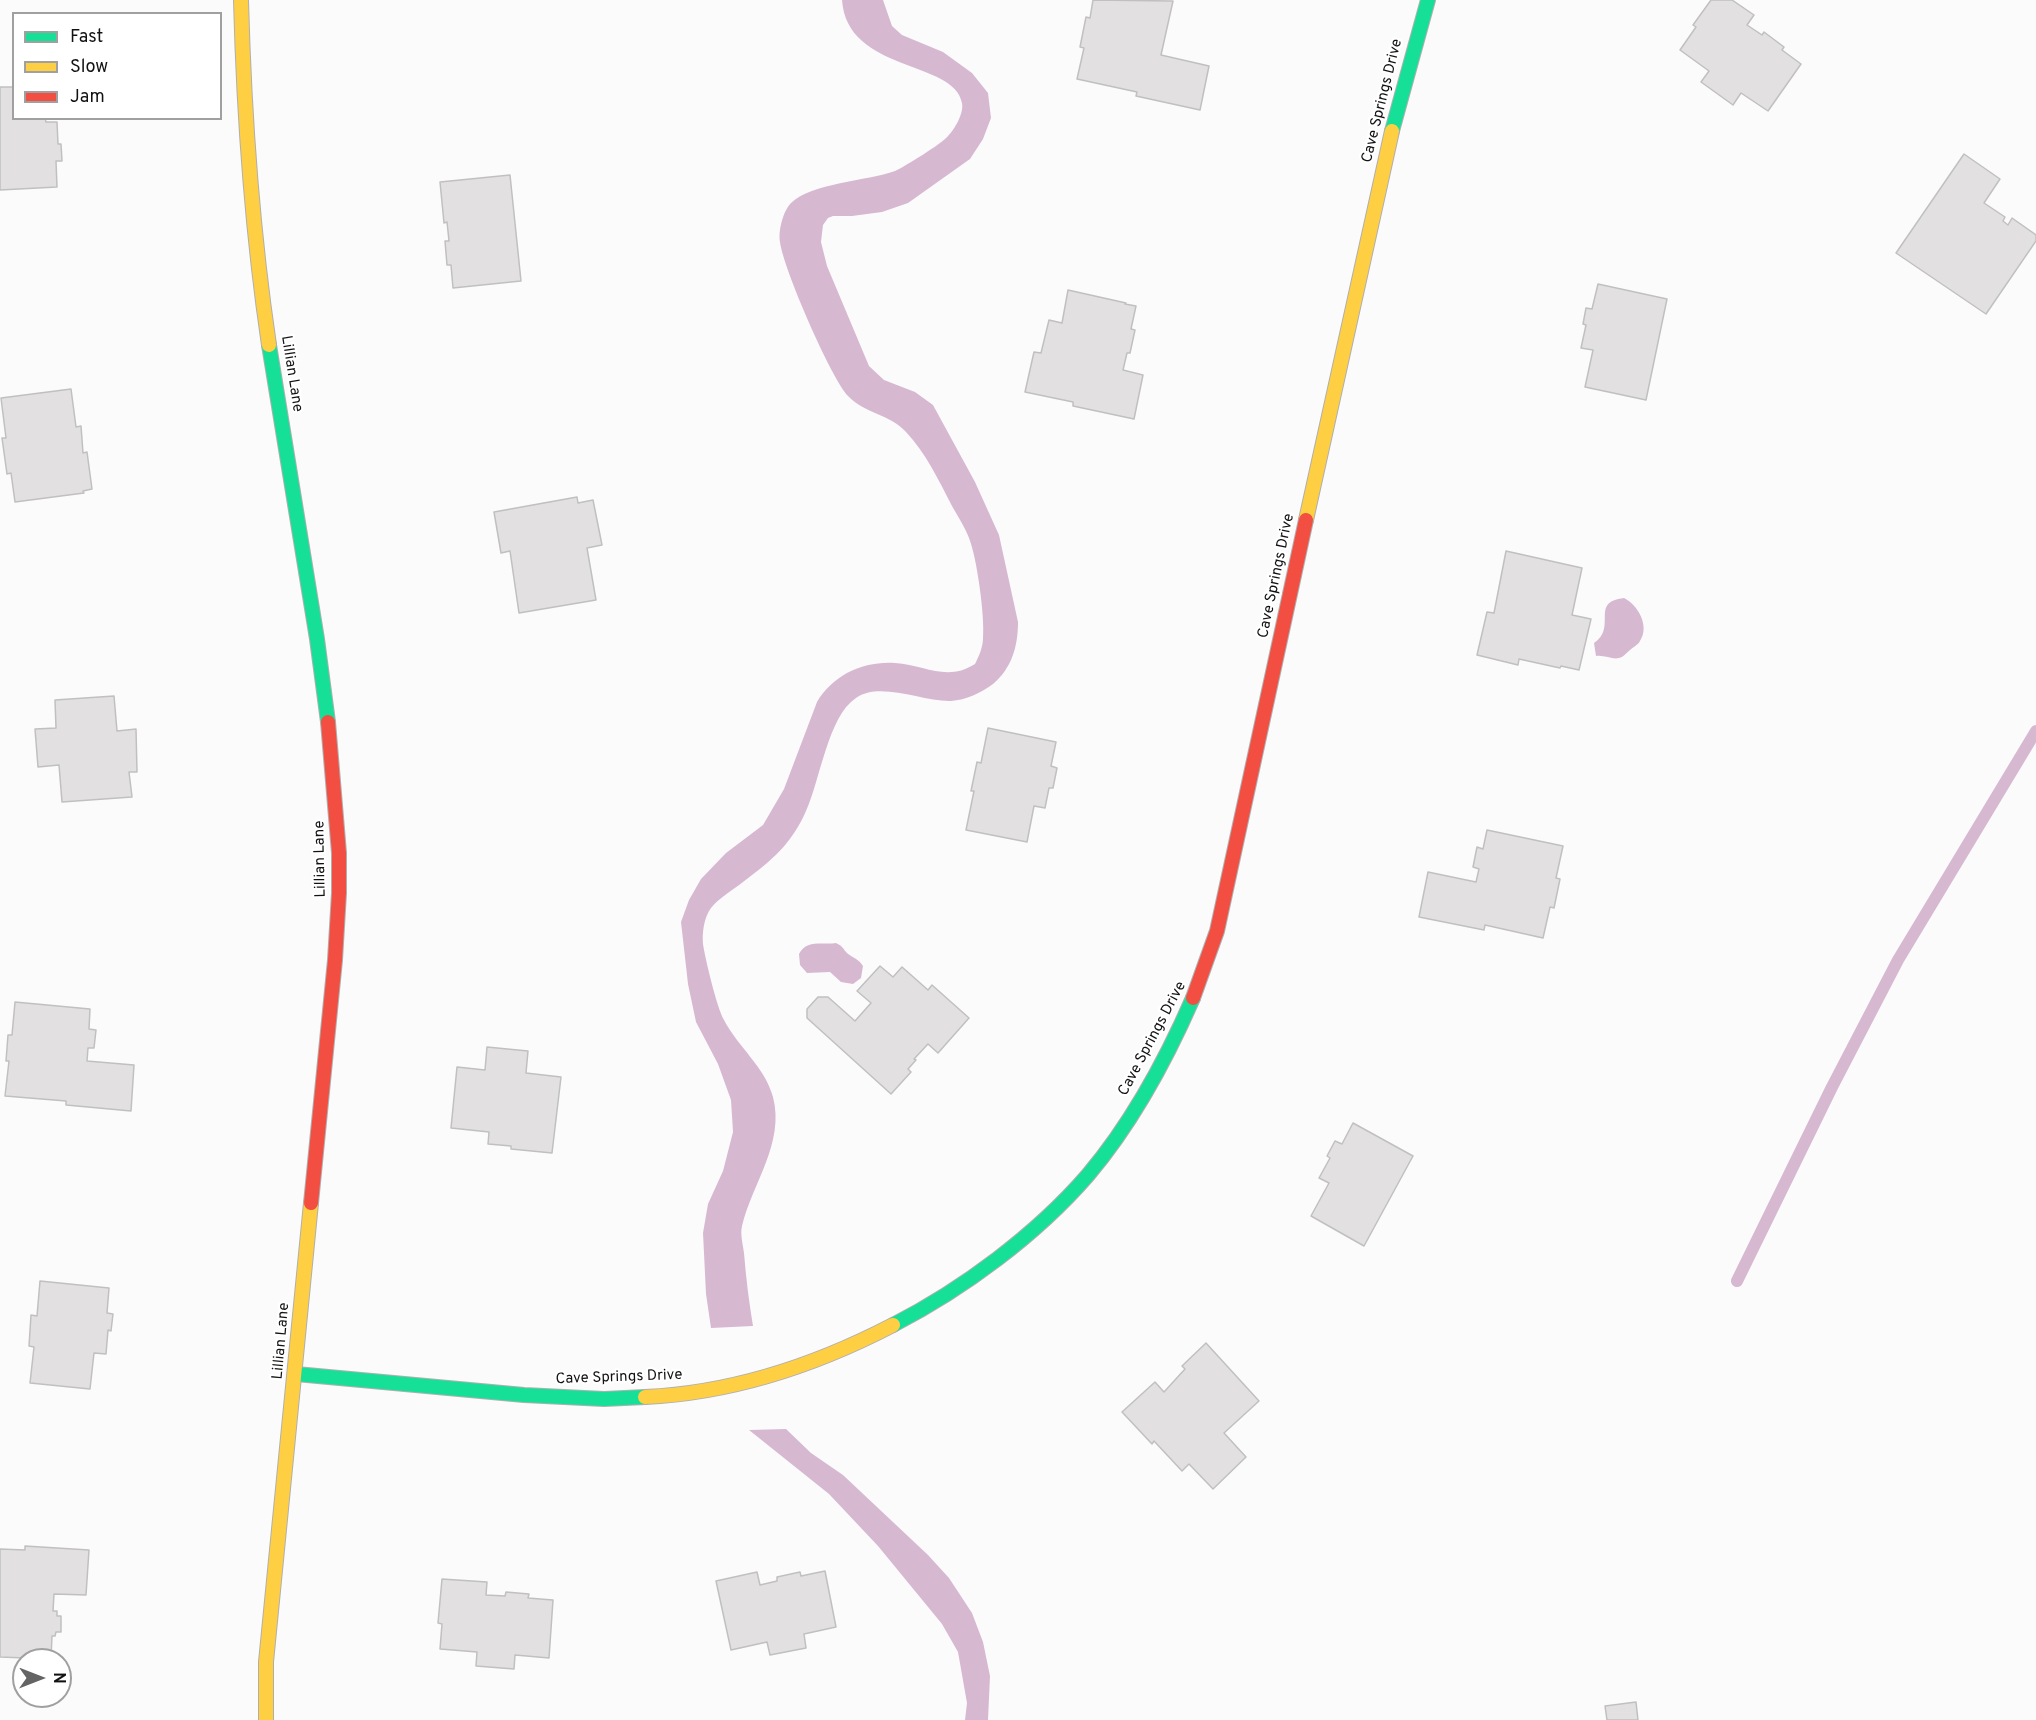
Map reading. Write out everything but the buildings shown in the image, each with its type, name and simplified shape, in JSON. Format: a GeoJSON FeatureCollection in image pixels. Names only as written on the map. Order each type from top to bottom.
{"type":"FeatureCollection","features":[{"type":"Feature","properties":{"kind":"street","name":"Lillian Lane"},"geometry":{"type":"LineString","coordinates":[[241,0],[245,124],[252,218],[324,689],[339,854],[335,960],[266,1662],[266,1720]]}},
{"type":"Feature","properties":{"kind":"street","name":"Cave Springs Drive"},"geometry":{"type":"LineString","coordinates":[[296,1374],[560,1397],[643,1397],[681,1394],[765,1376],[845,1348],[885,1331],[919,1312],[985,1268],[1018,1242],[1050,1213],[1092,1169],[1128,1120],[1171,1048],[1201,984],[1212,949],[1230,878],[1365,247],[1396,115],[1428,0]]}},
{"type":"Feature","properties":{"kind":"shaded area"},"geometry":{"type":"Polygon","coordinates":[[[842,0],[883,0],[892,26],[902,35],[943,52],[972,73],[988,93],[991,118],[983,139],[970,159],[908,203],[882,212],[828,218],[823,225],[821,242],[827,266],[869,366],[884,380],[915,392],[933,405],[975,482],[999,535],[1018,631],[1013,656],[1005,671],[993,684],[973,696],[951,701],[877,691],[856,698],[846,707],[838,719],[806,811],[794,833],[772,859],[718,901],[707,916],[703,930],[703,944],[718,1005],[730,1030],[764,1076],[773,1097],[776,1114],[771,1147],[741,1229],[753,1326],[711,1328],[706,1294],[703,1233],[708,1204],[723,1171],[733,1132],[731,1100],[718,1064],[696,1022],[688,984],[681,922],[689,900],[701,879],[726,853],[763,825],[784,789],[817,702],[831,684],[860,667],[872,664],[906,664],[936,671],[955,672],[975,664],[983,641],[982,602],[972,547],[966,530],[932,467],[913,440],[900,426],[854,402],[840,385],[798,297],[780,242],[783,216],[791,203],[800,196],[825,187],[900,169],[945,139],[956,125],[962,111],[962,103],[955,89],[941,79],[880,53],[862,41],[848,24],[842,0]]]}},
{"type":"Feature","properties":{"kind":"shaded area"},"geometry":{"type":"Polygon","coordinates":[[[1624,598],[1638,611],[1643,623],[1643,635],[1637,645],[1624,656],[1614,658],[1596,656],[1594,643],[1601,637],[1604,630],[1605,610],[1614,600],[1624,598]]]}},
{"type":"Feature","properties":{"kind":"shaded area"},"geometry":{"type":"Polygon","coordinates":[[[836,943],[863,966],[861,978],[853,984],[841,982],[830,972],[807,973],[800,965],[799,954],[806,946],[836,943]]]}},
{"type":"Feature","properties":{"kind":"shaded area"},"geometry":{"type":"Polygon","coordinates":[[[786,1429],[811,1453],[843,1475],[928,1555],[949,1578],[972,1613],[983,1642],[990,1676],[988,1720],[965,1720],[967,1703],[958,1652],[942,1624],[878,1546],[829,1494],[749,1430],[786,1429]]]}},
{"type":"Feature","properties":{"kind":"waterway"},"geometry":{"type":"LineString","coordinates":[[1737,1281],[1832,1087],[1898,960],[2036,731]]}},
{"type":"Feature","properties":{"kind":"traffic: fast"},"geometry":{"type":"LineString","coordinates":[[1392,131],[1428,0]]}},
{"type":"Feature","properties":{"kind":"traffic: fast"},"geometry":{"type":"LineString","coordinates":[[269,345],[317,639],[328,722]]}},
{"type":"Feature","properties":{"kind":"traffic: fast"},"geometry":{"type":"LineString","coordinates":[[893,1325],[972,1278],[1022,1239],[1068,1197],[1104,1155],[1147,1090],[1193,998]]}},
{"type":"Feature","properties":{"kind":"traffic: fast"},"geometry":{"type":"LineString","coordinates":[[296,1374],[524,1395],[604,1399],[645,1397]]}},
{"type":"Feature","properties":{"kind":"traffic: slow"},"geometry":{"type":"LineString","coordinates":[[241,0],[250,173],[269,345]]}},
{"type":"Feature","properties":{"kind":"traffic: slow"},"geometry":{"type":"LineString","coordinates":[[1306,520],[1392,131]]}},
{"type":"Feature","properties":{"kind":"traffic: slow"},"geometry":{"type":"LineString","coordinates":[[266,1720],[266,1662],[311,1203]]}},
{"type":"Feature","properties":{"kind":"traffic: slow"},"geometry":{"type":"LineString","coordinates":[[645,1397],[710,1390],[773,1374],[834,1353],[893,1325]]}},
{"type":"Feature","properties":{"kind":"traffic: jam"},"geometry":{"type":"LineString","coordinates":[[1193,998],[1217,931],[1306,520]]}},
{"type":"Feature","properties":{"kind":"traffic: jam"},"geometry":{"type":"LineString","coordinates":[[311,1203],[335,960],[339,893],[339,853],[328,722]]}}]}
